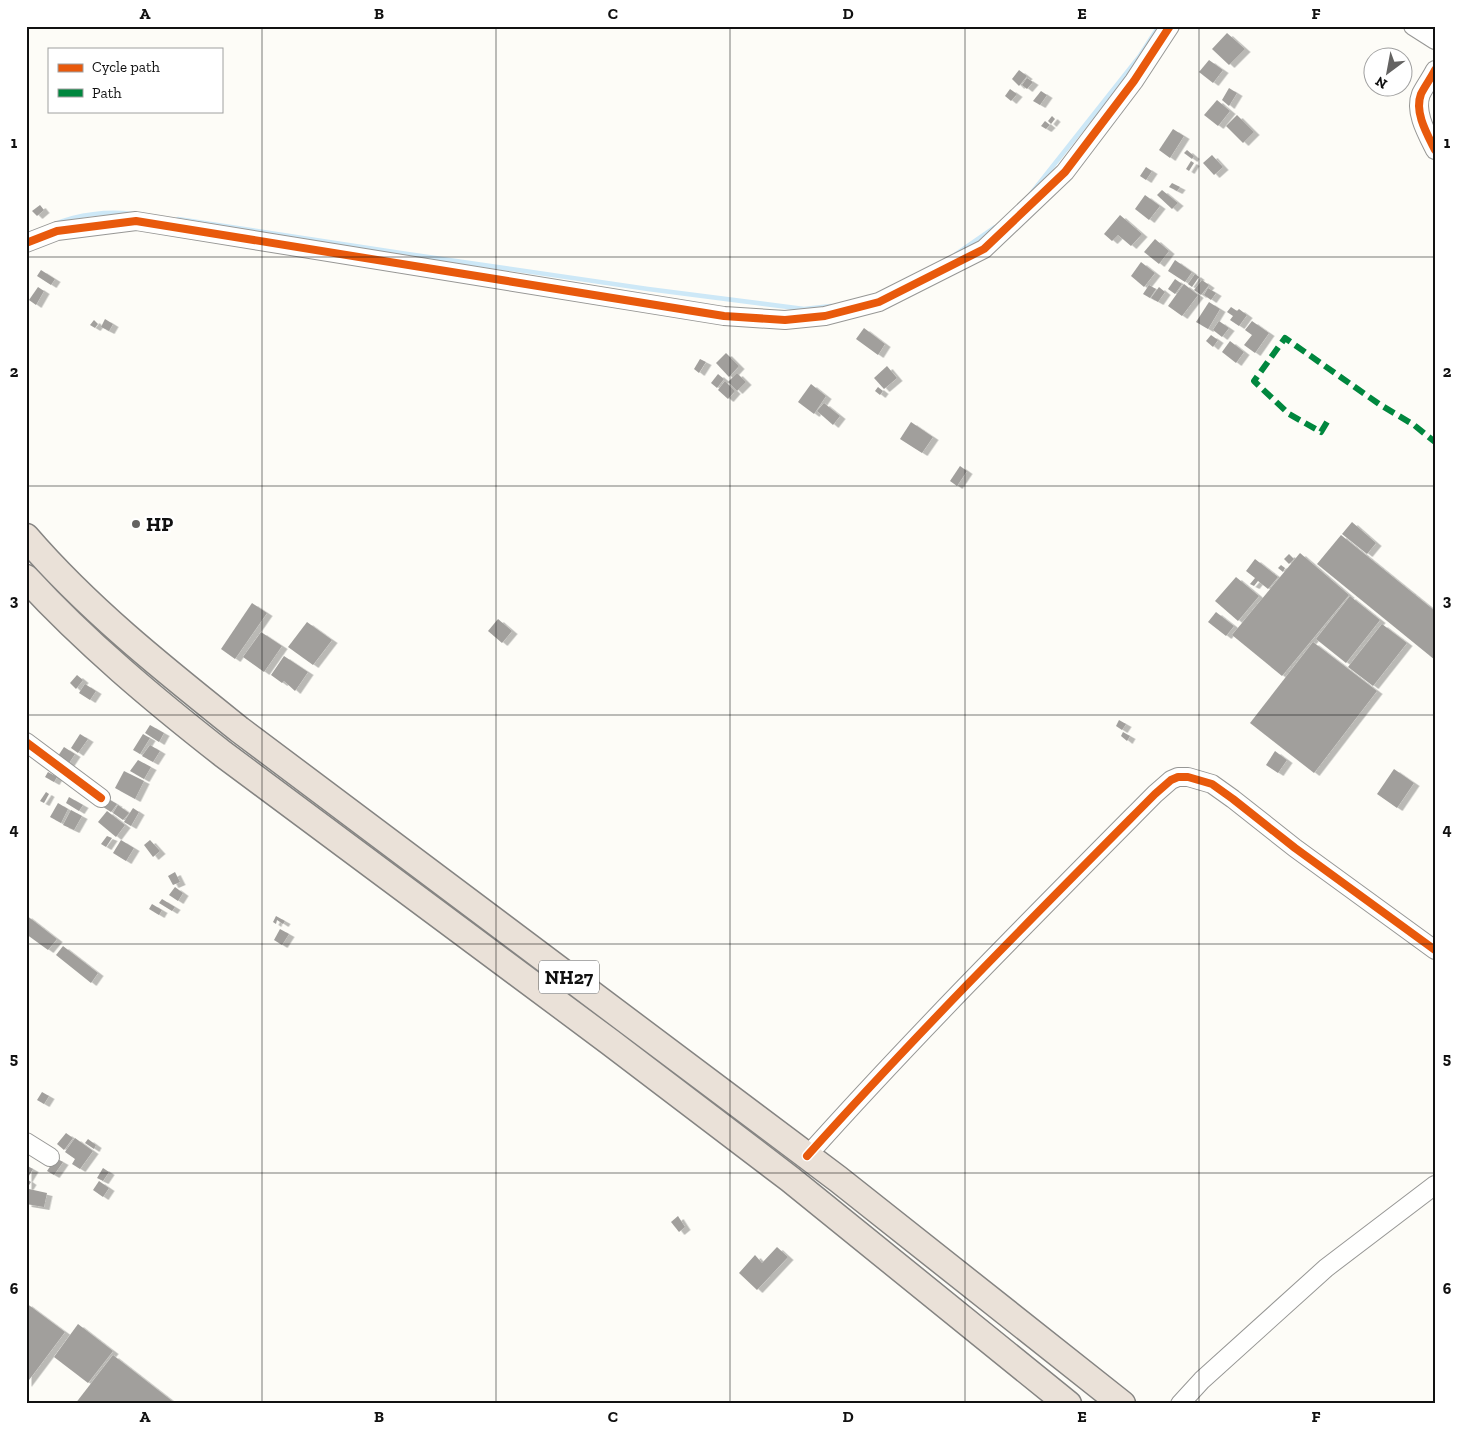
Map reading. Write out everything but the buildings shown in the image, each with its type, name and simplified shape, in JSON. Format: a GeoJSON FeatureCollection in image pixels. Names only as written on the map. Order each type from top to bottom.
{"type":"FeatureCollection","features":[{"type":"Feature","properties":{"kind":"highway","name":"NH27"},"geometry":{"type":"LineString","coordinates":[[26,537],[89,602],[164,669],[224,718],[807,1156],[1122,1404]]}},
{"type":"Feature","properties":{"kind":"highway","name":"NH27"},"geometry":{"type":"LineString","coordinates":[[26,578],[104,655],[162,706],[223,754],[610,1042],[790,1179],[1068,1404]]}},
{"type":"Feature","properties":{"kind":"street"},"geometry":{"type":"LineString","coordinates":[[26,243],[57,231],[136,221],[724,316],[785,320],[825,316],[879,302],[984,248],[1064,172],[1134,81],[1170,26]]}},
{"type":"Feature","properties":{"kind":"street"},"geometry":{"type":"LineString","coordinates":[[1414,26],[1435,40]]}},
{"type":"Feature","properties":{"kind":"street"},"geometry":{"type":"LineString","coordinates":[[1435,70],[1421,94],[1419,102],[1423,124],[1435,150]]}},
{"type":"Feature","properties":{"kind":"street"},"geometry":{"type":"LineString","coordinates":[[26,742],[101,798]]}},
{"type":"Feature","properties":{"kind":"street"},"geometry":{"type":"LineString","coordinates":[[807,1156],[882,1073],[1028,922],[1171,780],[1188,777],[1212,784],[1234,799],[1294,848],[1435,950]]}},
{"type":"Feature","properties":{"kind":"street"},"geometry":{"type":"LineString","coordinates":[[26,1142],[50,1157]]}},
{"type":"Feature","properties":{"kind":"street"},"geometry":{"type":"LineString","coordinates":[[1180,1404],[1202,1380],[1326,1268],[1435,1185]]}},
{"type":"Feature","properties":{"kind":"waterway"},"geometry":{"type":"LineString","coordinates":[[1030,195],[1139,57],[1159,26]]}},
{"type":"Feature","properties":{"kind":"waterway"},"geometry":{"type":"LineString","coordinates":[[55,224],[93,214],[133,214]]}},
{"type":"Feature","properties":{"kind":"waterway"},"geometry":{"type":"LineString","coordinates":[[178,219],[648,289],[804,309],[831,306]]}},
{"type":"Feature","properties":{"kind":"waterway"},"geometry":{"type":"LineString","coordinates":[[956,254],[995,227]]}},
{"type":"Feature","properties":{"kind":"marked path"},"geometry":{"type":"LineString","coordinates":[[1327,422],[1321,432],[1289,414],[1254,381],[1285,338],[1379,404],[1414,425],[1435,442]]}},
{"type":"Feature","properties":{"kind":"cycle path"},"geometry":{"type":"LineString","coordinates":[[26,243],[57,231],[136,221],[724,316],[785,320],[825,316],[879,302],[984,249],[1065,172],[1134,81],[1170,26]]}},
{"type":"Feature","properties":{"kind":"cycle path"},"geometry":{"type":"LineString","coordinates":[[1435,70],[1419,101],[1422,123],[1435,150]]}},
{"type":"Feature","properties":{"kind":"cycle path"},"geometry":{"type":"LineString","coordinates":[[26,742],[101,798]]}},
{"type":"Feature","properties":{"kind":"cycle path"},"geometry":{"type":"LineString","coordinates":[[807,1156],[892,1063],[1023,928],[1155,794],[1171,780],[1178,777],[1188,777],[1212,784],[1295,848],[1435,950]]}},
{"type":"Feature","properties":{"kind":"place","name":"HP"},"geometry":{"type":"Point","coordinates":[136,524]}}]}
